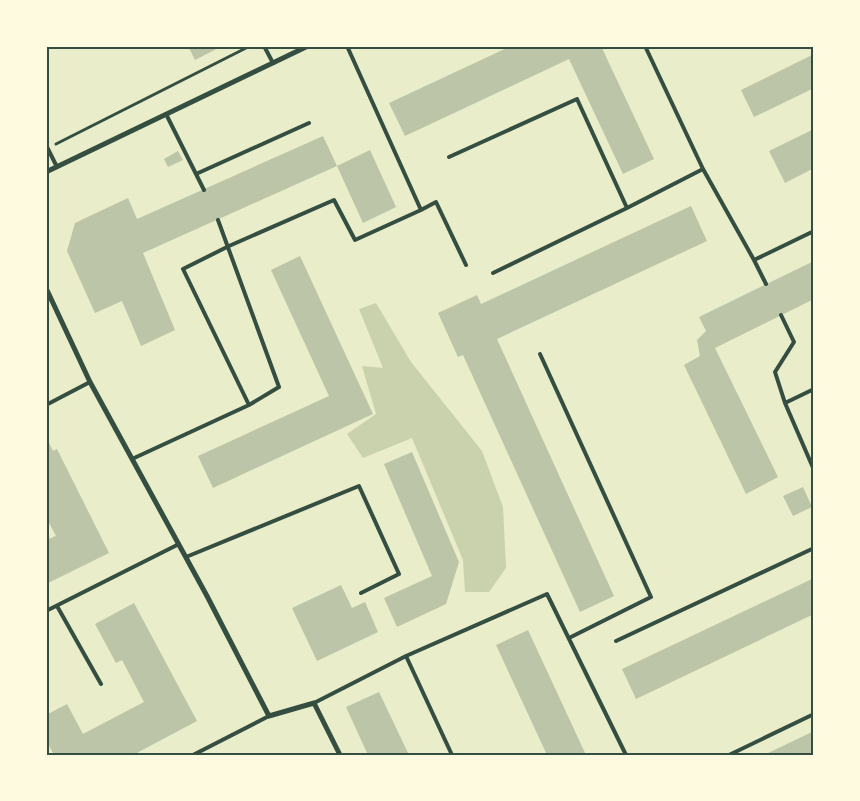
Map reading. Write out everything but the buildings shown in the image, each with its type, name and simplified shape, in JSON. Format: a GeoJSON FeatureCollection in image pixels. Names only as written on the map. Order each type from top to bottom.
{"type":"FeatureCollection","features":[{"type":"Feature","properties":{"kind":"street"},"geometry":{"type":"LineString","coordinates":[[46,172],[308,46]]}},
{"type":"Feature","properties":{"kind":"street"},"geometry":{"type":"LineString","coordinates":[[46,288],[90,382],[186,557],[269,716],[314,703],[340,755]]}},
{"type":"Feature","properties":{"kind":"lane"},"geometry":{"type":"LineString","coordinates":[[264,46],[273,63]]}},
{"type":"Feature","properties":{"kind":"lane"},"geometry":{"type":"LineString","coordinates":[[347,46],[421,210]]}},
{"type":"Feature","properties":{"kind":"lane"},"geometry":{"type":"LineString","coordinates":[[645,46],[703,169],[766,284]]}},
{"type":"Feature","properties":{"kind":"lane"},"geometry":{"type":"LineString","coordinates":[[449,157],[577,99],[627,208]]}},
{"type":"Feature","properties":{"kind":"lane"},"geometry":{"type":"LineString","coordinates":[[166,114],[204,190]]}},
{"type":"Feature","properties":{"kind":"lane"},"geometry":{"type":"LineString","coordinates":[[196,174],[309,123]]}},
{"type":"Feature","properties":{"kind":"lane"},"geometry":{"type":"LineString","coordinates":[[47,147],[57,168]]}},
{"type":"Feature","properties":{"kind":"lane"},"geometry":{"type":"LineString","coordinates":[[492,273],[703,169]]}},
{"type":"Feature","properties":{"kind":"lane"},"geometry":{"type":"LineString","coordinates":[[249,405],[183,269],[229,246],[334,200],[355,240],[436,202],[466,265]]}},
{"type":"Feature","properties":{"kind":"lane"},"geometry":{"type":"LineString","coordinates":[[132,459],[249,405],[279,387],[218,220]]}},
{"type":"Feature","properties":{"kind":"lane"},"geometry":{"type":"LineString","coordinates":[[754,260],[814,231]]}},
{"type":"Feature","properties":{"kind":"lane"},"geometry":{"type":"LineString","coordinates":[[781,315],[794,342],[775,372],[784,404],[814,470]]}},
{"type":"Feature","properties":{"kind":"lane"},"geometry":{"type":"LineString","coordinates":[[540,354],[651,597],[569,638]]}},
{"type":"Feature","properties":{"kind":"lane"},"geometry":{"type":"LineString","coordinates":[[46,404],[90,382]]}},
{"type":"Feature","properties":{"kind":"lane"},"geometry":{"type":"LineString","coordinates":[[784,404],[814,389]]}},
{"type":"Feature","properties":{"kind":"lane"},"geometry":{"type":"LineString","coordinates":[[186,557],[359,486],[399,574],[362,593]]}},
{"type":"Feature","properties":{"kind":"lane"},"geometry":{"type":"LineString","coordinates":[[46,611],[179,544]]}},
{"type":"Feature","properties":{"kind":"lane"},"geometry":{"type":"LineString","coordinates":[[616,641],[814,548]]}},
{"type":"Feature","properties":{"kind":"lane"},"geometry":{"type":"LineString","coordinates":[[314,703],[406,656],[547,594],[626,755]]}},
{"type":"Feature","properties":{"kind":"lane"},"geometry":{"type":"LineString","coordinates":[[57,606],[102,684]]}},
{"type":"Feature","properties":{"kind":"lane"},"geometry":{"type":"LineString","coordinates":[[406,656],[452,755]]}},
{"type":"Feature","properties":{"kind":"lane"},"geometry":{"type":"LineString","coordinates":[[729,755],[814,714]]}},
{"type":"Feature","properties":{"kind":"lane"},"geometry":{"type":"LineString","coordinates":[[193,755],[269,716]]}},
{"type":"Feature","properties":{"kind":"path"},"geometry":{"type":"LineString","coordinates":[[47,147],[250,46]]}},
{"type":"Feature","properties":{"kind":"green space"},"geometry":{"type":"Polygon","coordinates":[[[376,303],[411,362],[482,451],[503,507],[506,568],[489,592],[465,592],[463,560],[412,438],[363,458],[347,434],[376,414],[362,366],[383,368],[359,309],[376,303]]]}}]}
